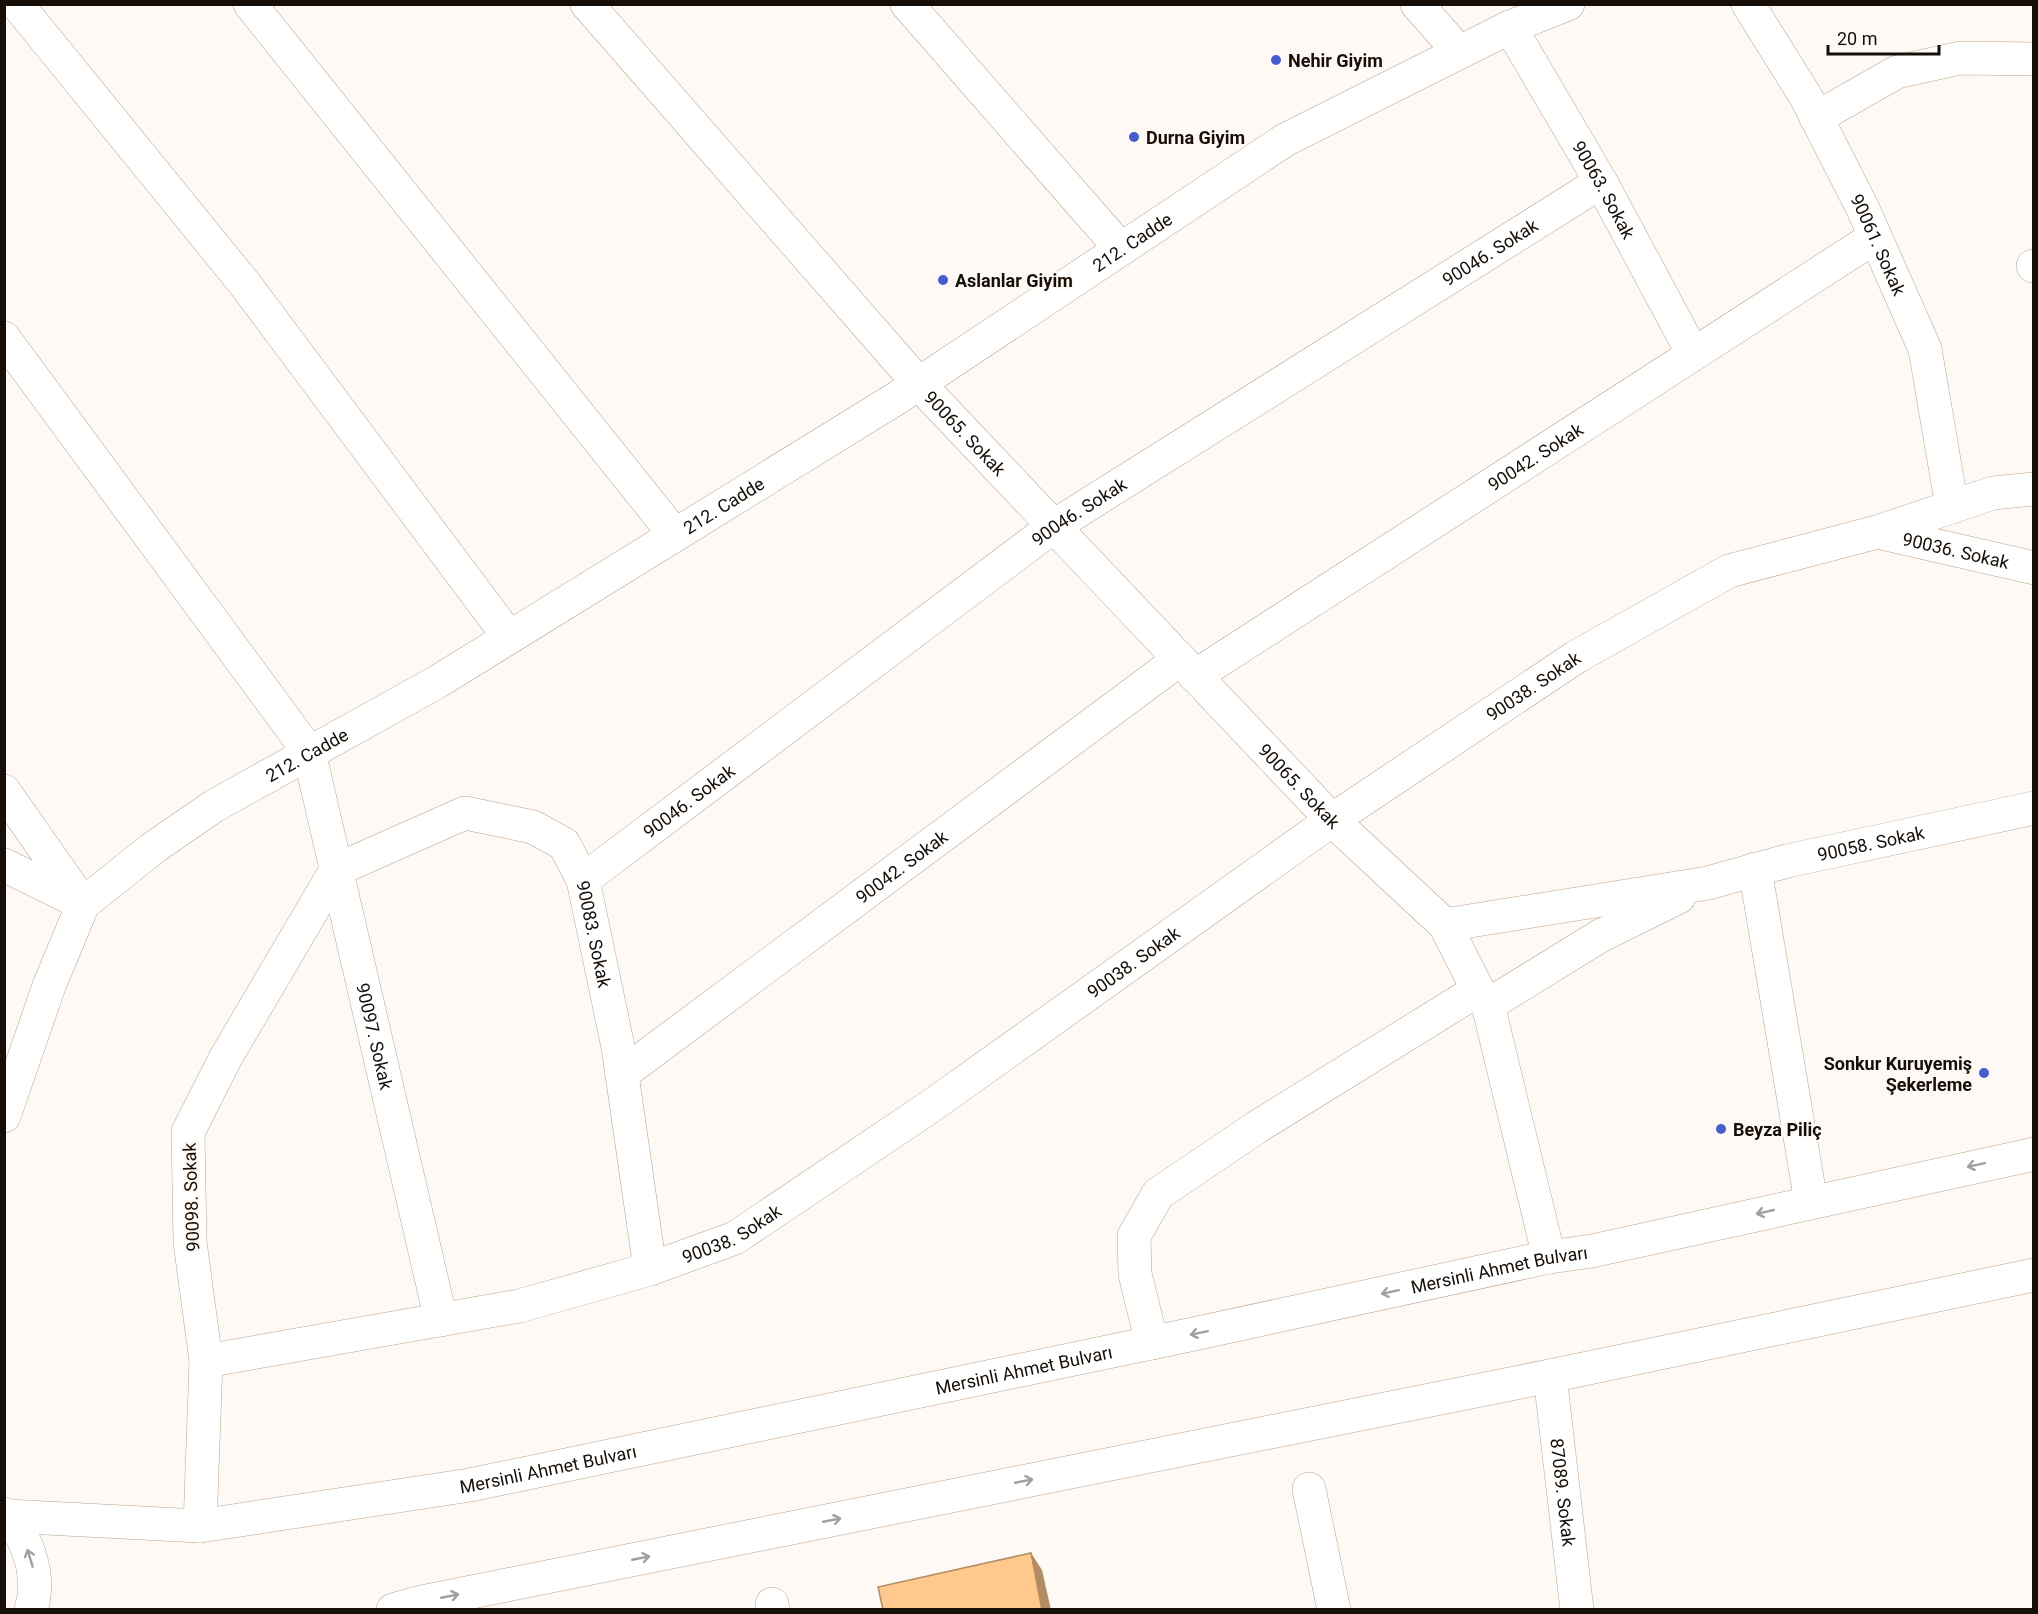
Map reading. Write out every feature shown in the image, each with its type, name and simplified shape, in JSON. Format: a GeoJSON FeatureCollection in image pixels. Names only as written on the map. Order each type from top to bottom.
{"type":"FeatureCollection","features":[{"type":"Feature","properties":{"kind":"street"},"geometry":{"type":"LineString","coordinates":[[18,4],[244,283],[509,637]]}},
{"type":"Feature","properties":{"kind":"street"},"geometry":{"type":"LineString","coordinates":[[250,4],[675,535]]}},
{"type":"Feature","properties":{"kind":"street","name":"90065. Sokak"},"geometry":{"type":"LineString","coordinates":[[587,4],[919,384],[1332,820],[1445,925],[1483,998],[1549,1257]]}},
{"type":"Feature","properties":{"kind":"street"},"geometry":{"type":"LineString","coordinates":[[907,4],[1121,249]]}},
{"type":"Feature","properties":{"kind":"street"},"geometry":{"type":"LineString","coordinates":[[1417,4],[1459,52]]}},
{"type":"Feature","properties":{"kind":"street","name":"212. Cadde"},"geometry":{"type":"LineString","coordinates":[[4,1116],[49,986],[83,904],[153,848],[214,806],[437,682],[919,384],[1285,140],[1510,27],[1568,4]]}},
{"type":"Feature","properties":{"kind":"street","name":"90061. Sokak"},"geometry":{"type":"LineString","coordinates":[[1748,4],[1806,98],[1875,237],[1925,349],[1952,507]]}},
{"type":"Feature","properties":{"kind":"street","name":"90063. Sokak"},"geometry":{"type":"LineString","coordinates":[[1510,27],[1601,182],[1693,354]]}},
{"type":"Feature","properties":{"kind":"street"},"geometry":{"type":"LineString","coordinates":[[1816,118],[1897,72],[1960,58],[2034,59]]}},
{"type":"Feature","properties":{"kind":"street","name":"90046. Sokak"},"geometry":{"type":"LineString","coordinates":[[583,880],[1054,526],[1601,182]]}},
{"type":"Feature","properties":{"kind":"street","name":"90042. Sokak"},"geometry":{"type":"LineString","coordinates":[[622,1074],[1188,667],[1693,354],[1875,237]]}},
{"type":"Feature","properties":{"kind":"street"},"geometry":{"type":"LineString","coordinates":[[4,339],[309,753]]}},
{"type":"Feature","properties":{"kind":"street","name":"90038. Sokak"},"geometry":{"type":"LineString","coordinates":[[206,1361],[519,1306],[650,1269],[735,1238],[931,1106],[1332,820],[1576,657],[1729,572],[1877,532],[1993,493],[2034,489]]}},
{"type":"Feature","properties":{"kind":"street","name":"90036. Sokak"},"geometry":{"type":"LineString","coordinates":[[1877,532],[2034,568]]}},
{"type":"Feature","properties":{"kind":"street","name":"90097. Sokak"},"geometry":{"type":"LineString","coordinates":[[309,753],[441,1320]]}},
{"type":"Feature","properties":{"kind":"street"},"geometry":{"type":"LineString","coordinates":[[4,791],[83,904]]}},
{"type":"Feature","properties":{"kind":"street","name":"90058. Sokak"},"geometry":{"type":"LineString","coordinates":[[1445,925],[1707,883],[1755,869],[2034,808]]}},
{"type":"Feature","properties":{"kind":"street","name":"90083. Sokak"},"geometry":{"type":"LineString","coordinates":[[336,870],[465,813],[533,827],[564,844],[583,880],[618,1047],[650,1269]]}},
{"type":"Feature","properties":{"kind":"street"},"geometry":{"type":"LineString","coordinates":[[4,865],[83,904]]}},
{"type":"Feature","properties":{"kind":"street"},"geometry":{"type":"LineString","coordinates":[[1755,869],[1811,1202]]}},
{"type":"Feature","properties":{"kind":"street","name":"90098. Sokak"},"geometry":{"type":"LineString","coordinates":[[200,1527],[206,1361],[190,1242],[188,1132],[226,1057],[336,870]]}},
{"type":"Feature","properties":{"kind":"street","name":"90058. Sokak"},"geometry":{"type":"LineString","coordinates":[[1152,1342],[1135,1274],[1134,1236],[1158,1194],[1257,1127],[1483,998],[1707,883]]}},
{"type":"Feature","properties":{"kind":"street","name":"Mersinli Ahmet Bulvarı"},"geometry":{"type":"LineString","coordinates":[[6,1515],[200,1527],[470,1485],[1549,1257],[1592,1251],[2034,1154]]}},
{"type":"Feature","properties":{"kind":"street"},"geometry":{"type":"LineString","coordinates":[[393,1610],[1550,1376],[2034,1275]]}},
{"type":"Feature","properties":{"kind":"street","name":"87089. Sokak"},"geometry":{"type":"LineString","coordinates":[[1550,1376],[1577,1610]]}},
{"type":"Feature","properties":{"kind":"street"},"geometry":{"type":"LineString","coordinates":[[1309,1489],[1334,1610]]}},
{"type":"Feature","properties":{"kind":"street"},"geometry":{"type":"LineString","coordinates":[[6,1515],[25,1542],[34,1571],[34,1602],[31,1610]]}},
{"type":"Feature","properties":{"kind":"building"},"geometry":{"type":"Polygon","coordinates":[[[1031,1553],[1042,1610],[883,1610],[878,1587],[1031,1553]]]}},
{"type":"Feature","properties":{"kind":"place","name":"Nehir Giyim"},"geometry":{"type":"Point","coordinates":[1276,60]}},
{"type":"Feature","properties":{"kind":"place","name":"Durna Giyim"},"geometry":{"type":"Point","coordinates":[1134,137]}},
{"type":"Feature","properties":{"kind":"place","name":"Aslanlar Giyim"},"geometry":{"type":"Point","coordinates":[943,280]}},
{"type":"Feature","properties":{"kind":"place","name":"Sonkur Kuruyemiş Şekerleme"},"geometry":{"type":"Point","coordinates":[1984,1073]}},
{"type":"Feature","properties":{"kind":"place","name":"Beyza Piliç"},"geometry":{"type":"Point","coordinates":[1721,1129]}}]}
